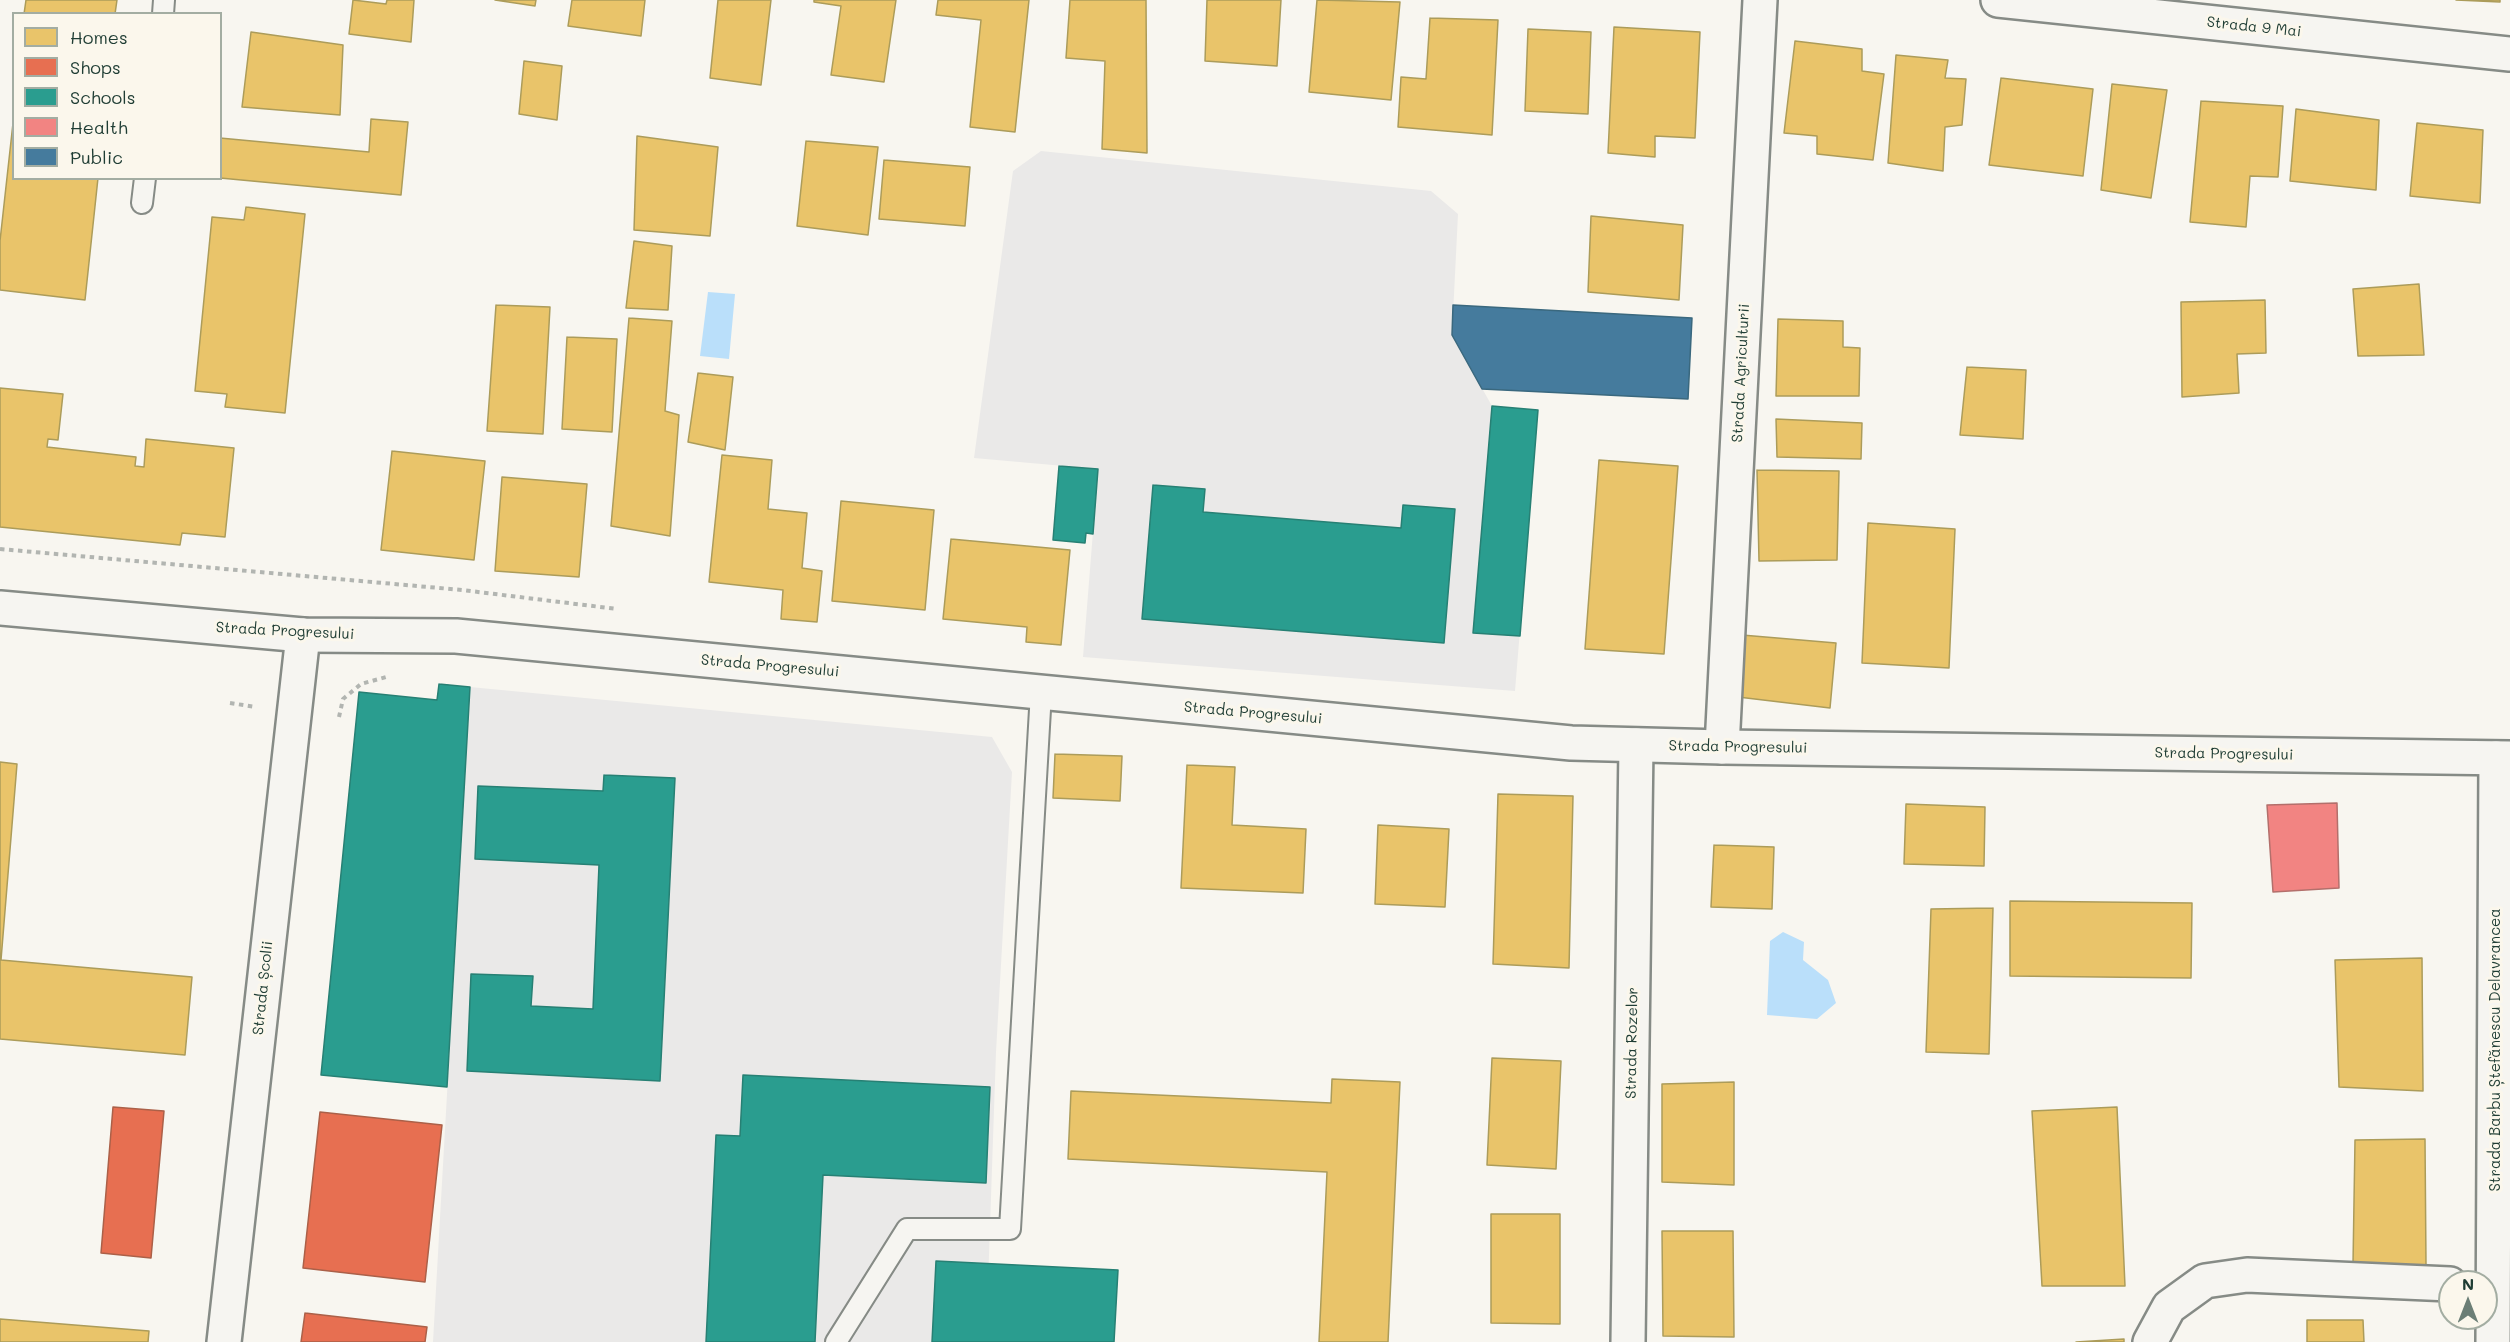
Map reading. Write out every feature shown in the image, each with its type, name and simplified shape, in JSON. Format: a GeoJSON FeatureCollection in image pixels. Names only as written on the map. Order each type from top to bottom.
{"type":"FeatureCollection","features":[{"type":"Feature","properties":{"kind":"street","name":"Strada Agriculturii"},"geometry":{"type":"LineString","coordinates":[[1722,747],[1760,0]]}},
{"type":"Feature","properties":{"kind":"street","name":"Strada 9 Mai"},"geometry":{"type":"LineString","coordinates":[[1998,0],[2510,54]]}},
{"type":"Feature","properties":{"kind":"street","name":"Strada Progresului"},"geometry":{"type":"LineString","coordinates":[[0,608],[303,635],[456,636],[1571,743],[2503,758]]}},
{"type":"Feature","properties":{"kind":"street","name":"Strada Școlii"},"geometry":{"type":"LineString","coordinates":[[224,1342],[303,635]]}},
{"type":"Feature","properties":{"kind":"street","name":"Strada Rozelor"},"geometry":{"type":"LineString","coordinates":[[1629,1342],[1636,745]]}},
{"type":"Feature","properties":{"kind":"street","name":"Strada Barbu Ștefănescu Delavrancea"},"geometry":{"type":"LineString","coordinates":[[2490,1270],[2503,758]]}},
{"type":"Feature","properties":{"kind":"street"},"geometry":{"type":"LineString","coordinates":[[2150,1342],[2169,1306],[2205,1281],[2247,1275],[2438,1283]]}},
{"type":"Feature","properties":{"kind":"lane"},"geometry":{"type":"LineString","coordinates":[[142,203],[145,180]]}},
{"type":"Feature","properties":{"kind":"lane"},"geometry":{"type":"LineString","coordinates":[[836,1342],[907,1229],[1010,1229],[1041,692]]}},
{"type":"Feature","properties":{"kind":"path"},"geometry":{"type":"LineString","coordinates":[[230,702],[261,707]]}},
{"type":"Feature","properties":{"kind":"shaded area"},"geometry":{"type":"Polygon","coordinates":[[[1041,151],[1431,191],[1458,214],[1452,335],[1492,406],[1538,410],[1515,691],[1083,657],[1098,469],[974,458],[1013,171],[1041,151]]]}},
{"type":"Feature","properties":{"kind":"shaded area"},"geometry":{"type":"Polygon","coordinates":[[[470,687],[992,737],[1012,772],[996,1052],[986,1342],[433,1342],[470,687]]]}},
{"type":"Feature","properties":{"kind":"water"},"geometry":{"type":"Polygon","coordinates":[[[708,292],[735,294],[729,359],[700,356],[708,292]]]}},
{"type":"Feature","properties":{"kind":"water"},"geometry":{"type":"Polygon","coordinates":[[[1783,932],[1804,942],[1803,960],[1828,980],[1836,1003],[1817,1019],[1767,1015],[1770,941],[1783,932]]]}},
{"type":"Feature","properties":{"kind":"building: Homes"},"geometry":{"type":"Polygon","coordinates":[[[26,0],[117,0],[115,12],[24,12],[26,0]]]}},
{"type":"Feature","properties":{"kind":"building: Homes"},"geometry":{"type":"Polygon","coordinates":[[[353,0],[386,4],[387,0],[414,0],[411,42],[349,34],[353,0]]]}},
{"type":"Feature","properties":{"kind":"building: Homes"},"geometry":{"type":"Polygon","coordinates":[[[495,0],[536,0],[535,6],[495,0]]]}},
{"type":"Feature","properties":{"kind":"building: Homes"},"geometry":{"type":"Polygon","coordinates":[[[572,0],[645,0],[641,36],[568,26],[572,0]]]}},
{"type":"Feature","properties":{"kind":"building: Homes"},"geometry":{"type":"Polygon","coordinates":[[[718,0],[771,0],[761,85],[710,78],[718,0]]]}},
{"type":"Feature","properties":{"kind":"building: Homes"},"geometry":{"type":"Polygon","coordinates":[[[814,0],[896,0],[884,82],[831,75],[841,6],[814,2],[814,0]]]}},
{"type":"Feature","properties":{"kind":"building: Homes"},"geometry":{"type":"Polygon","coordinates":[[[938,0],[1029,0],[1015,132],[970,127],[981,20],[936,15],[938,0]]]}},
{"type":"Feature","properties":{"kind":"building: Homes"},"geometry":{"type":"Polygon","coordinates":[[[1070,0],[1146,0],[1147,153],[1102,149],[1105,61],[1066,58],[1070,0]]]}},
{"type":"Feature","properties":{"kind":"building: Homes"},"geometry":{"type":"Polygon","coordinates":[[[1207,0],[1281,0],[1277,66],[1205,61],[1207,0]]]}},
{"type":"Feature","properties":{"kind":"building: Homes"},"geometry":{"type":"Polygon","coordinates":[[[1317,0],[1400,2],[1391,100],[1309,92],[1317,0]]]}},
{"type":"Feature","properties":{"kind":"building: Homes"},"geometry":{"type":"Polygon","coordinates":[[[2456,0],[2500,0],[2500,2],[2456,0]]]}},
{"type":"Feature","properties":{"kind":"building: Homes"},"geometry":{"type":"Polygon","coordinates":[[[1430,18],[1498,20],[1492,135],[1398,127],[1401,77],[1426,79],[1430,18]]]}},
{"type":"Feature","properties":{"kind":"building: Homes"},"geometry":{"type":"Polygon","coordinates":[[[1614,27],[1700,32],[1695,138],[1655,136],[1655,157],[1608,153],[1614,27]]]}},
{"type":"Feature","properties":{"kind":"building: Homes"},"geometry":{"type":"Polygon","coordinates":[[[1528,29],[1591,32],[1588,114],[1525,111],[1528,29]]]}},
{"type":"Feature","properties":{"kind":"building: Homes"},"geometry":{"type":"Polygon","coordinates":[[[251,32],[343,45],[340,115],[242,107],[251,32]]]}},
{"type":"Feature","properties":{"kind":"building: Homes"},"geometry":{"type":"Polygon","coordinates":[[[1795,41],[1862,49],[1862,71],[1884,74],[1873,160],[1817,154],[1817,136],[1784,133],[1795,41]]]}},
{"type":"Feature","properties":{"kind":"building: Homes"},"geometry":{"type":"Polygon","coordinates":[[[1896,55],[1948,60],[1945,78],[1966,79],[1962,125],[1945,127],[1943,171],[1888,163],[1896,55]]]}},
{"type":"Feature","properties":{"kind":"building: Homes"},"geometry":{"type":"Polygon","coordinates":[[[524,61],[562,66],[557,120],[519,114],[524,61]]]}},
{"type":"Feature","properties":{"kind":"building: Homes"},"geometry":{"type":"Polygon","coordinates":[[[2001,78],[2093,89],[2083,176],[1989,165],[2001,78]]]}},
{"type":"Feature","properties":{"kind":"building: Homes"},"geometry":{"type":"Polygon","coordinates":[[[2112,84],[2167,90],[2151,198],[2101,190],[2112,84]]]}},
{"type":"Feature","properties":{"kind":"building: Homes"},"geometry":{"type":"Polygon","coordinates":[[[2201,101],[2283,106],[2278,177],[2250,176],[2246,227],[2190,222],[2201,101]]]}},
{"type":"Feature","properties":{"kind":"building: Homes"},"geometry":{"type":"Polygon","coordinates":[[[2296,109],[2379,120],[2376,190],[2290,181],[2296,109]]]}},
{"type":"Feature","properties":{"kind":"building: Homes"},"geometry":{"type":"Polygon","coordinates":[[[371,119],[408,122],[401,195],[222,178],[222,138],[369,152],[371,119]]]}},
{"type":"Feature","properties":{"kind":"building: Homes"},"geometry":{"type":"Polygon","coordinates":[[[2417,123],[2483,130],[2480,203],[2410,196],[2417,123]]]}},
{"type":"Feature","properties":{"kind":"building: Homes"},"geometry":{"type":"Polygon","coordinates":[[[12,132],[12,180],[98,180],[85,300],[0,290],[0,241],[12,132]]]}},
{"type":"Feature","properties":{"kind":"building: Homes"},"geometry":{"type":"Polygon","coordinates":[[[637,136],[718,147],[710,236],[634,230],[637,136]]]}},
{"type":"Feature","properties":{"kind":"building: Homes"},"geometry":{"type":"Polygon","coordinates":[[[806,141],[878,147],[868,235],[797,226],[806,141]]]}},
{"type":"Feature","properties":{"kind":"building: Homes"},"geometry":{"type":"Polygon","coordinates":[[[884,160],[970,167],[965,226],[879,219],[884,160]]]}},
{"type":"Feature","properties":{"kind":"building: Homes"},"geometry":{"type":"Polygon","coordinates":[[[246,207],[305,214],[285,413],[225,407],[227,394],[195,391],[212,217],[244,220],[246,207]]]}},
{"type":"Feature","properties":{"kind":"building: Homes"},"geometry":{"type":"Polygon","coordinates":[[[1591,216],[1683,225],[1679,300],[1588,292],[1591,216]]]}},
{"type":"Feature","properties":{"kind":"building: Homes"},"geometry":{"type":"Polygon","coordinates":[[[634,241],[672,246],[668,310],[626,308],[634,241]]]}},
{"type":"Feature","properties":{"kind":"building: Homes"},"geometry":{"type":"Polygon","coordinates":[[[2419,284],[2424,355],[2358,356],[2353,289],[2419,284]]]}},
{"type":"Feature","properties":{"kind":"building: Homes"},"geometry":{"type":"Polygon","coordinates":[[[2265,300],[2266,353],[2237,354],[2239,393],[2182,397],[2181,302],[2265,300]]]}},
{"type":"Feature","properties":{"kind":"building: Homes"},"geometry":{"type":"Polygon","coordinates":[[[496,305],[550,307],[543,434],[487,431],[496,305]]]}},
{"type":"Feature","properties":{"kind":"building: Homes"},"geometry":{"type":"Polygon","coordinates":[[[629,318],[672,321],[665,411],[679,415],[670,536],[611,526],[629,318]]]}},
{"type":"Feature","properties":{"kind":"building: Homes"},"geometry":{"type":"Polygon","coordinates":[[[1778,319],[1843,321],[1843,347],[1860,348],[1859,396],[1776,396],[1778,319]]]}},
{"type":"Feature","properties":{"kind":"building: Homes"},"geometry":{"type":"Polygon","coordinates":[[[567,337],[617,339],[612,432],[562,429],[567,337]]]}},
{"type":"Feature","properties":{"kind":"building: Homes"},"geometry":{"type":"Polygon","coordinates":[[[1967,367],[2026,370],[2023,439],[1960,435],[1967,367]]]}},
{"type":"Feature","properties":{"kind":"building: Homes"},"geometry":{"type":"Polygon","coordinates":[[[698,373],[733,377],[725,450],[688,442],[698,373]]]}},
{"type":"Feature","properties":{"kind":"building: Homes"},"geometry":{"type":"Polygon","coordinates":[[[0,388],[63,394],[58,440],[48,439],[47,447],[136,457],[135,466],[144,467],[146,439],[234,448],[225,537],[182,533],[180,545],[0,527],[0,388]]]}},
{"type":"Feature","properties":{"kind":"building: Homes"},"geometry":{"type":"Polygon","coordinates":[[[1776,419],[1862,423],[1861,459],[1777,457],[1776,419]]]}},
{"type":"Feature","properties":{"kind":"building: Homes"},"geometry":{"type":"Polygon","coordinates":[[[392,451],[485,461],[474,560],[381,550],[392,451]]]}},
{"type":"Feature","properties":{"kind":"building: Homes"},"geometry":{"type":"Polygon","coordinates":[[[722,455],[772,460],[768,509],[807,513],[802,568],[822,571],[817,622],[781,619],[783,590],[709,582],[722,455]]]}},
{"type":"Feature","properties":{"kind":"building: Homes"},"geometry":{"type":"Polygon","coordinates":[[[1599,460],[1678,466],[1664,654],[1585,649],[1599,460]]]}},
{"type":"Feature","properties":{"kind":"building: Homes"},"geometry":{"type":"Polygon","coordinates":[[[1757,470],[1839,471],[1837,560],[1759,561],[1757,470]]]}},
{"type":"Feature","properties":{"kind":"building: Homes"},"geometry":{"type":"Polygon","coordinates":[[[502,477],[587,484],[579,577],[495,571],[502,477]]]}},
{"type":"Feature","properties":{"kind":"building: Homes"},"geometry":{"type":"Polygon","coordinates":[[[841,501],[934,510],[925,610],[832,601],[841,501]]]}},
{"type":"Feature","properties":{"kind":"building: Homes"},"geometry":{"type":"Polygon","coordinates":[[[1868,523],[1955,529],[1949,668],[1862,663],[1868,523]]]}},
{"type":"Feature","properties":{"kind":"building: Homes"},"geometry":{"type":"Polygon","coordinates":[[[951,539],[1070,550],[1061,645],[1026,642],[1027,627],[943,619],[951,539]]]}},
{"type":"Feature","properties":{"kind":"building: Homes"},"geometry":{"type":"Polygon","coordinates":[[[1742,635],[1836,643],[1830,708],[1738,697],[1742,635]]]}},
{"type":"Feature","properties":{"kind":"building: Homes"},"geometry":{"type":"Polygon","coordinates":[[[1055,754],[1122,756],[1120,801],[1053,798],[1055,754]]]}},
{"type":"Feature","properties":{"kind":"building: Homes"},"geometry":{"type":"Polygon","coordinates":[[[0,762],[17,764],[1,960],[192,977],[185,1055],[0,1039],[0,762]]]}},
{"type":"Feature","properties":{"kind":"building: Homes"},"geometry":{"type":"Polygon","coordinates":[[[1187,765],[1235,767],[1232,825],[1306,829],[1303,893],[1181,888],[1187,765]]]}},
{"type":"Feature","properties":{"kind":"building: Homes"},"geometry":{"type":"Polygon","coordinates":[[[1498,794],[1573,796],[1569,968],[1493,964],[1498,794]]]}},
{"type":"Feature","properties":{"kind":"building: Homes"},"geometry":{"type":"Polygon","coordinates":[[[1906,804],[1985,807],[1984,866],[1904,864],[1906,804]]]}},
{"type":"Feature","properties":{"kind":"building: Homes"},"geometry":{"type":"Polygon","coordinates":[[[1378,825],[1449,829],[1445,907],[1375,904],[1378,825]]]}},
{"type":"Feature","properties":{"kind":"building: Homes"},"geometry":{"type":"Polygon","coordinates":[[[1714,845],[1774,847],[1772,909],[1711,907],[1714,845]]]}},
{"type":"Feature","properties":{"kind":"building: Homes"},"geometry":{"type":"Polygon","coordinates":[[[2010,901],[2192,903],[2191,978],[2010,976],[2010,901]]]}},
{"type":"Feature","properties":{"kind":"building: Homes"},"geometry":{"type":"Polygon","coordinates":[[[1993,908],[1989,1054],[1926,1052],[1931,909],[1993,908]]]}},
{"type":"Feature","properties":{"kind":"building: Homes"},"geometry":{"type":"Polygon","coordinates":[[[2422,958],[2423,1091],[2339,1087],[2335,960],[2422,958]]]}},
{"type":"Feature","properties":{"kind":"building: Homes"},"geometry":{"type":"Polygon","coordinates":[[[1492,1058],[1561,1061],[1556,1169],[1487,1165],[1492,1058]]]}},
{"type":"Feature","properties":{"kind":"building: Homes"},"geometry":{"type":"Polygon","coordinates":[[[1332,1079],[1400,1082],[1388,1342],[1319,1342],[1327,1172],[1068,1159],[1071,1091],[1331,1103],[1332,1079]]]}},
{"type":"Feature","properties":{"kind":"building: Homes"},"geometry":{"type":"Polygon","coordinates":[[[1734,1082],[1734,1185],[1662,1182],[1662,1084],[1734,1082]]]}},
{"type":"Feature","properties":{"kind":"building: Homes"},"geometry":{"type":"Polygon","coordinates":[[[2117,1107],[2125,1286],[2042,1286],[2032,1111],[2117,1107]]]}},
{"type":"Feature","properties":{"kind":"building: Homes"},"geometry":{"type":"Polygon","coordinates":[[[2425,1139],[2426,1265],[2353,1264],[2355,1140],[2425,1139]]]}},
{"type":"Feature","properties":{"kind":"building: Homes"},"geometry":{"type":"Polygon","coordinates":[[[1491,1214],[1560,1214],[1560,1324],[1491,1323],[1491,1214]]]}},
{"type":"Feature","properties":{"kind":"building: Homes"},"geometry":{"type":"Polygon","coordinates":[[[1662,1231],[1733,1231],[1734,1337],[1663,1336],[1662,1231]]]}},
{"type":"Feature","properties":{"kind":"building: Homes"},"geometry":{"type":"Polygon","coordinates":[[[0,1319],[149,1331],[148,1342],[0,1342],[0,1319]]]}},
{"type":"Feature","properties":{"kind":"building: Homes"},"geometry":{"type":"Polygon","coordinates":[[[2307,1320],[2363,1320],[2364,1342],[2307,1342],[2307,1320]]]}},
{"type":"Feature","properties":{"kind":"building: Homes"},"geometry":{"type":"Polygon","coordinates":[[[2124,1339],[2124,1342],[2076,1342],[2124,1339]]]}},
{"type":"Feature","properties":{"kind":"building: Shops"},"geometry":{"type":"Polygon","coordinates":[[[113,1107],[164,1111],[151,1258],[101,1253],[113,1107]]]}},
{"type":"Feature","properties":{"kind":"building: Shops"},"geometry":{"type":"Polygon","coordinates":[[[320,1112],[442,1125],[425,1282],[303,1268],[320,1112]]]}},
{"type":"Feature","properties":{"kind":"building: Shops"},"geometry":{"type":"Polygon","coordinates":[[[305,1313],[427,1327],[425,1342],[301,1342],[305,1313]]]}},
{"type":"Feature","properties":{"kind":"building: Schools"},"geometry":{"type":"Polygon","coordinates":[[[1492,406],[1538,410],[1520,636],[1473,633],[1492,406]]]}},
{"type":"Feature","properties":{"kind":"building: Schools"},"geometry":{"type":"Polygon","coordinates":[[[1059,466],[1098,469],[1093,534],[1086,533],[1085,543],[1053,540],[1059,466]]]}},
{"type":"Feature","properties":{"kind":"building: Schools"},"geometry":{"type":"Polygon","coordinates":[[[1153,485],[1205,489],[1203,512],[1401,528],[1403,505],[1455,509],[1444,643],[1142,619],[1153,485]]]}},
{"type":"Feature","properties":{"kind":"building: Schools"},"geometry":{"type":"Polygon","coordinates":[[[439,684],[470,687],[447,1087],[321,1075],[359,692],[437,700],[439,684]]]}},
{"type":"Feature","properties":{"kind":"building: Schools"},"geometry":{"type":"Polygon","coordinates":[[[604,775],[675,778],[660,1081],[467,1071],[471,974],[533,976],[531,1006],[593,1009],[599,865],[475,859],[478,786],[603,791],[604,775]]]}},
{"type":"Feature","properties":{"kind":"building: Schools"},"geometry":{"type":"Polygon","coordinates":[[[743,1075],[990,1087],[986,1183],[823,1175],[815,1342],[706,1342],[716,1135],[740,1136],[743,1075]]]}},
{"type":"Feature","properties":{"kind":"building: Schools"},"geometry":{"type":"Polygon","coordinates":[[[936,1261],[1118,1270],[1114,1342],[932,1342],[936,1261]]]}},
{"type":"Feature","properties":{"kind":"building: Health"},"geometry":{"type":"Polygon","coordinates":[[[2337,803],[2339,888],[2273,892],[2267,805],[2337,803]]]}},
{"type":"Feature","properties":{"kind":"building: Public"},"geometry":{"type":"Polygon","coordinates":[[[1453,305],[1692,318],[1688,399],[1482,389],[1452,335],[1453,305]]]}}]}
